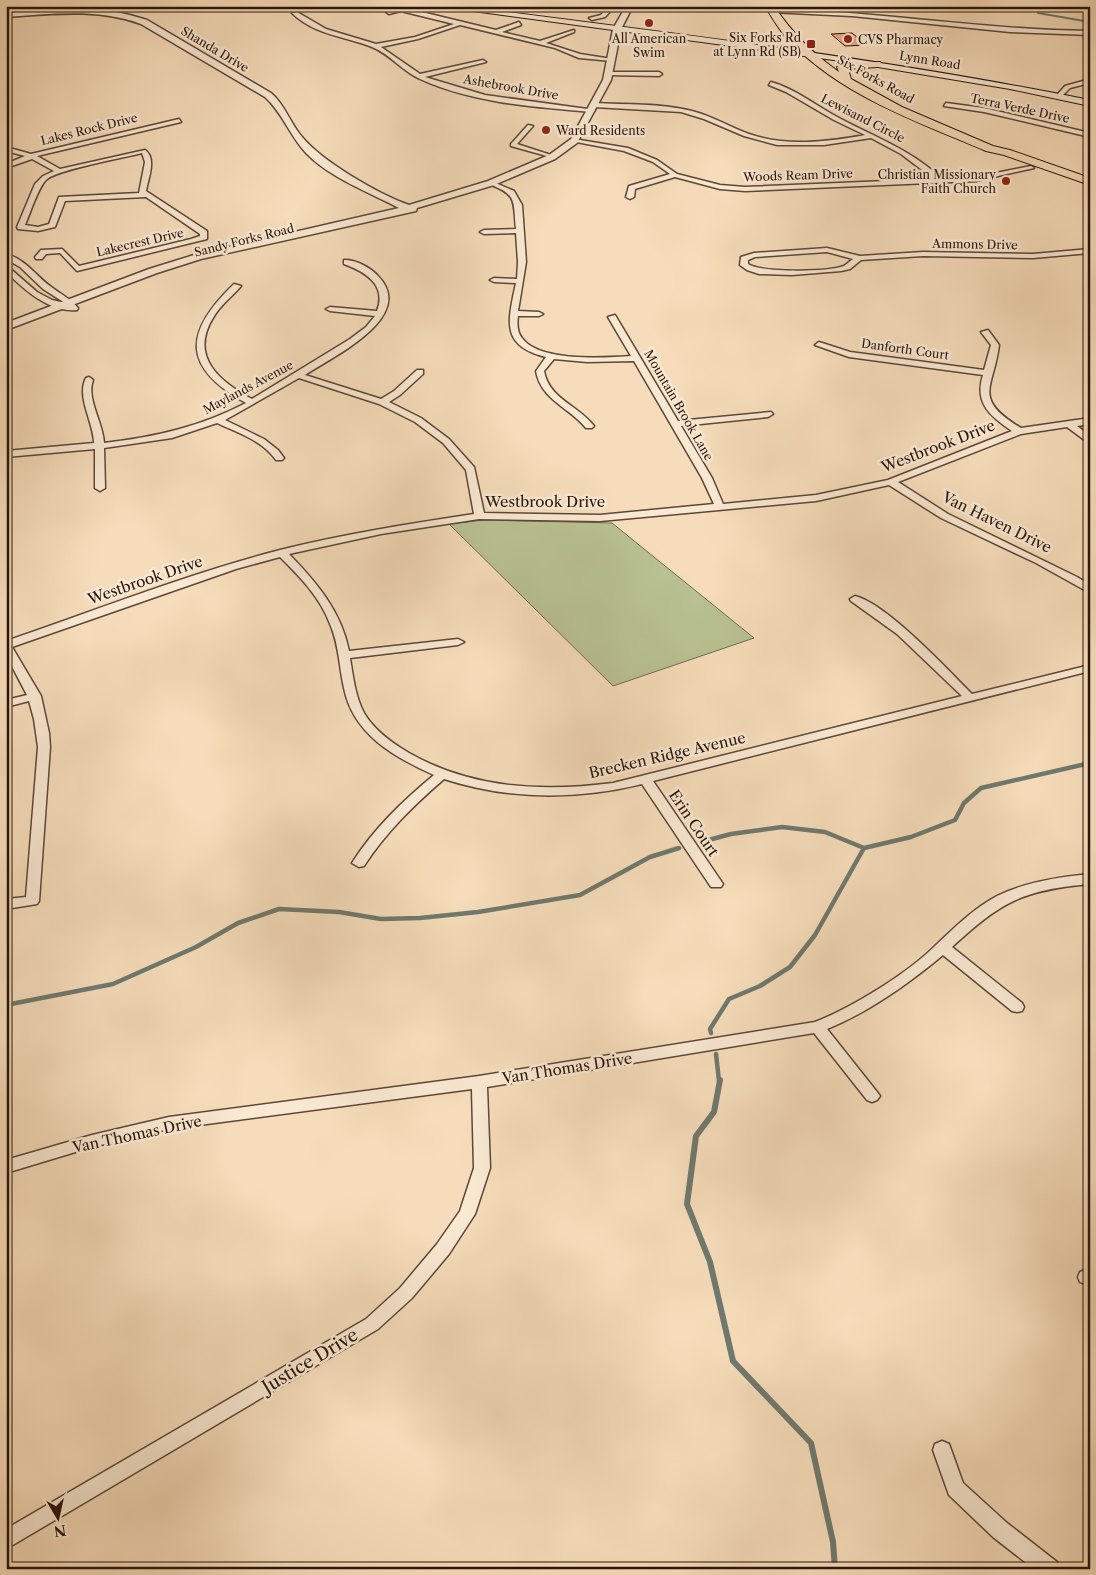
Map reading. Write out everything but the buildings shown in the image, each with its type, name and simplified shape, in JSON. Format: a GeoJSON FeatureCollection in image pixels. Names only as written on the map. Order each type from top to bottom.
{"type":"FeatureCollection","features":[{"type":"Feature","properties":{"kind":"main road","name":"Lynn Road"},"geometry":{"type":"LineString","coordinates":[[440,6],[877,64],[1090,103]]}},
{"type":"Feature","properties":{"kind":"main road","name":"Six Forks Road"},"geometry":{"type":"LineString","coordinates":[[770,9],[785,30],[811,55],[846,80],[898,108],[990,149],[1006,152],[1090,182]]}},
{"type":"Feature","properties":{"kind":"main road"},"geometry":{"type":"LineString","coordinates":[[846,80],[842,67],[877,64]]}},
{"type":"Feature","properties":{"kind":"main road","name":"Six Forks Road"},"geometry":{"type":"LineString","coordinates":[[990,149],[992,152],[1031,168],[1090,189]]}},
{"type":"Feature","properties":{"kind":"street"},"geometry":{"type":"LineString","coordinates":[[592,18],[603,16],[612,6]]}},
{"type":"Feature","properties":{"kind":"street","name":"Sandy Forks Road"},"geometry":{"type":"LineString","coordinates":[[6,327],[202,262],[422,208],[475,193],[489,187],[491,183],[552,156],[574,141],[593,107],[608,74],[617,29],[630,6]]}},
{"type":"Feature","properties":{"kind":"street"},"geometry":{"type":"LineString","coordinates":[[1062,6],[1090,9]]}},
{"type":"Feature","properties":{"kind":"street"},"geometry":{"type":"LineString","coordinates":[[389,12],[401,8],[540,43],[579,56],[610,60]]}},
{"type":"Feature","properties":{"kind":"street"},"geometry":{"type":"LineString","coordinates":[[430,16],[450,8]]}},
{"type":"Feature","properties":{"kind":"street"},"geometry":{"type":"LineString","coordinates":[[770,9],[826,9],[1020,31],[1090,33]]}},
{"type":"Feature","properties":{"kind":"street","name":"Shanda Drive"},"geometry":{"type":"LineString","coordinates":[[6,16],[99,12],[129,16],[144,22],[268,95],[275,101],[297,137],[311,153],[340,173],[409,209]]}},
{"type":"Feature","properties":{"kind":"street","name":"Ashebrook Drive"},"geometry":{"type":"LineString","coordinates":[[296,13],[306,23],[319,30],[376,46],[420,76],[482,96],[593,107],[664,109],[693,113],[748,135],[790,143],[837,142],[871,136]]}},
{"type":"Feature","properties":{"kind":"street"},"geometry":{"type":"LineString","coordinates":[[376,46],[416,38],[461,23]]}},
{"type":"Feature","properties":{"kind":"street"},"geometry":{"type":"LineString","coordinates":[[497,32],[519,24]]}},
{"type":"Feature","properties":{"kind":"street"},"geometry":{"type":"LineString","coordinates":[[540,43],[572,31]]}},
{"type":"Feature","properties":{"kind":"street"},"geometry":{"type":"LineString","coordinates":[[420,76],[483,62]]}},
{"type":"Feature","properties":{"kind":"street"},"geometry":{"type":"LineString","coordinates":[[608,74],[659,74]]}},
{"type":"Feature","properties":{"kind":"street"},"geometry":{"type":"LineString","coordinates":[[1059,96],[1079,87],[1076,85],[1090,81]]}},
{"type":"Feature","properties":{"kind":"street","name":"Lewisand Circle"},"geometry":{"type":"LineString","coordinates":[[772,84],[784,88],[915,158],[939,180]]}},
{"type":"Feature","properties":{"kind":"street","name":"Terra Verde Drive"},"geometry":{"type":"LineString","coordinates":[[946,104],[984,110],[1090,135]]}},
{"type":"Feature","properties":{"kind":"street","name":"Lakes Rock Drive"},"geometry":{"type":"LineString","coordinates":[[6,166],[32,156],[163,123],[179,121]]}},
{"type":"Feature","properties":{"kind":"street"},"geometry":{"type":"LineString","coordinates":[[530,126],[513,145],[552,156]]}},
{"type":"Feature","properties":{"kind":"street"},"geometry":{"type":"LineString","coordinates":[[1081,133],[1090,127]]}},
{"type":"Feature","properties":{"kind":"street","name":"Woods Ream Drive"},"geometry":{"type":"LineString","coordinates":[[574,141],[626,149],[655,161],[675,175],[720,187],[763,190],[996,177],[1031,168]]}},
{"type":"Feature","properties":{"kind":"street"},"geometry":{"type":"LineString","coordinates":[[6,149],[32,156],[59,171]]}},
{"type":"Feature","properties":{"kind":"street"},"geometry":{"type":"LineString","coordinates":[[143,151],[146,153],[148,162],[142,192],[148,195],[62,199],[52,225],[38,229],[21,227],[39,184],[44,177],[59,171],[143,151]]}},
{"type":"Feature","properties":{"kind":"street"},"geometry":{"type":"LineString","coordinates":[[630,197],[632,188],[675,175]]}},
{"type":"Feature","properties":{"kind":"street"},"geometry":{"type":"LineString","coordinates":[[491,183],[511,190],[516,196],[522,269],[513,327],[516,338],[534,350],[578,361],[637,358]]}},
{"type":"Feature","properties":{"kind":"street","name":"Shanda Drive"},"geometry":{"type":"LineString","coordinates":[[374,190],[385,191],[422,208]]}},
{"type":"Feature","properties":{"kind":"street","name":"Lakecrest Drive"},"geometry":{"type":"LineString","coordinates":[[39,257],[44,252],[62,251],[77,269],[204,237],[204,233],[148,195]]}},
{"type":"Feature","properties":{"kind":"street","name":"Sandy Forks Road"},"geometry":{"type":"LineString","coordinates":[[6,333],[153,271],[198,257],[409,209],[422,208]]}},
{"type":"Feature","properties":{"kind":"street"},"geometry":{"type":"LineString","coordinates":[[484,232],[519,231]]}},
{"type":"Feature","properties":{"kind":"street","name":"Ammons Drive"},"geometry":{"type":"LineString","coordinates":[[860,258],[840,252],[818,251],[754,255],[744,259],[744,265],[760,272],[834,269],[848,266],[854,260],[860,258],[922,254],[1041,256],[1090,251]]}},
{"type":"Feature","properties":{"kind":"street"},"geometry":{"type":"LineString","coordinates":[[6,256],[20,262],[46,288],[69,305]]}},
{"type":"Feature","properties":{"kind":"street","name":"Lakecrest Drive"},"geometry":{"type":"LineString","coordinates":[[6,266],[39,257],[70,260]]}},
{"type":"Feature","properties":{"kind":"street"},"geometry":{"type":"LineString","coordinates":[[330,309],[381,314],[385,304],[386,293],[375,276],[364,267],[347,262]]}},
{"type":"Feature","properties":{"kind":"street"},"geometry":{"type":"LineString","coordinates":[[6,266],[40,299],[69,305]]}},
{"type":"Feature","properties":{"kind":"street"},"geometry":{"type":"LineString","coordinates":[[494,280],[520,281]]}},
{"type":"Feature","properties":{"kind":"street"},"geometry":{"type":"LineString","coordinates":[[237,286],[220,300],[204,325],[201,344],[202,356],[204,364],[212,377],[230,392],[251,402]]}},
{"type":"Feature","properties":{"kind":"street"},"geometry":{"type":"LineString","coordinates":[[515,313],[539,314]]}},
{"type":"Feature","properties":{"kind":"street","name":"Maylands Avenue"},"geometry":{"type":"LineString","coordinates":[[6,454],[175,434],[217,420],[297,376],[364,334],[381,314]]}},
{"type":"Feature","properties":{"kind":"street","name":"Mountain Brook Lane"},"geometry":{"type":"LineString","coordinates":[[612,317],[707,478],[720,508]]}},
{"type":"Feature","properties":{"kind":"street"},"geometry":{"type":"LineString","coordinates":[[985,332],[996,345],[984,388],[985,398],[1004,422],[1019,431]]}},
{"type":"Feature","properties":{"kind":"street","name":"Danforth Court"},"geometry":{"type":"LineString","coordinates":[[819,345],[849,354],[989,372]]}},
{"type":"Feature","properties":{"kind":"street"},"geometry":{"type":"LineString","coordinates":[[552,356],[540,371],[540,382],[547,392],[576,411],[588,426]]}},
{"type":"Feature","properties":{"kind":"street"},"geometry":{"type":"LineString","coordinates":[[382,402],[397,393],[420,372]]}},
{"type":"Feature","properties":{"kind":"street"},"geometry":{"type":"LineString","coordinates":[[297,376],[382,402],[418,420],[446,440],[471,469],[479,516]]}},
{"type":"Feature","properties":{"kind":"street"},"geometry":{"type":"LineString","coordinates":[[90,380],[86,388],[97,421],[100,488]]}},
{"type":"Feature","properties":{"kind":"street"},"geometry":{"type":"LineString","coordinates":[[676,424],[768,414]]}},
{"type":"Feature","properties":{"kind":"street"},"geometry":{"type":"LineString","coordinates":[[217,420],[268,445],[276,451],[279,458]]}},
{"type":"Feature","properties":{"kind":"street","name":"Westbrook Drive"},"geometry":{"type":"LineString","coordinates":[[6,646],[175,585],[282,553],[381,530],[479,516],[600,518],[816,498],[891,482],[1019,431],[1090,421]]}},
{"type":"Feature","properties":{"kind":"street"},"geometry":{"type":"LineString","coordinates":[[1068,423],[1090,441]]}},
{"type":"Feature","properties":{"kind":"street","name":"Van Haven Drive"},"geometry":{"type":"LineString","coordinates":[[891,482],[952,520],[1022,550],[1064,572],[1090,590]]}},
{"type":"Feature","properties":{"kind":"street","name":"Brecken Ridge Avenue"},"geometry":{"type":"LineString","coordinates":[[282,553],[326,601],[333,614],[345,655],[352,698],[360,715],[381,740],[402,755],[441,775],[488,788],[532,793],[575,793],[646,779],[1090,668]]}},
{"type":"Feature","properties":{"kind":"street"},"geometry":{"type":"LineString","coordinates":[[855,599],[878,612],[908,636],[968,697]]}},
{"type":"Feature","properties":{"kind":"street"},"geometry":{"type":"LineString","coordinates":[[345,655],[458,642]]}},
{"type":"Feature","properties":{"kind":"street"},"geometry":{"type":"LineString","coordinates":[[6,646],[29,681],[35,696],[43,731],[44,747],[32,901],[6,904]]}},
{"type":"Feature","properties":{"kind":"street"},"geometry":{"type":"LineString","coordinates":[[6,704],[35,696]]}},
{"type":"Feature","properties":{"kind":"street"},"geometry":{"type":"LineString","coordinates":[[359,863],[374,840],[396,816],[441,775]]}},
{"type":"Feature","properties":{"kind":"street","name":"Erin Court"},"geometry":{"type":"LineString","coordinates":[[646,779],[716,884]]}},
{"type":"Feature","properties":{"kind":"street","name":"Van Thomas Drive"},"geometry":{"type":"LineString","coordinates":[[6,1167],[92,1141],[169,1123],[479,1082],[817,1027],[834,1022],[902,979],[942,948],[973,919],[1002,899],[1053,884],[1090,879]]}},
{"type":"Feature","properties":{"kind":"street"},"geometry":{"type":"LineString","coordinates":[[942,948],[1017,1007]]}},
{"type":"Feature","properties":{"kind":"street"},"geometry":{"type":"LineString","coordinates":[[817,1027],[872,1096]]}},
{"type":"Feature","properties":{"kind":"street","name":"Justice Drive"},"geometry":{"type":"LineString","coordinates":[[6,1540],[372,1324],[406,1293],[443,1249],[467,1214],[482,1168],[479,1082]]}},
{"type":"Feature","properties":{"kind":"street"},"geometry":{"type":"LineString","coordinates":[[942,1450],[956,1489],[1000,1530],[1050,1569]]}},
{"type":"Feature","properties":{"kind":"green space"},"geometry":{"type":"Polygon","coordinates":[[[484,520],[612,523],[754,638],[613,686],[449,524],[484,520]]]}},
{"type":"Feature","properties":{"kind":"waterway"},"geometry":{"type":"LineString","coordinates":[[1038,13],[1090,22]]}},
{"type":"Feature","properties":{"kind":"waterway"},"geometry":{"type":"LineString","coordinates":[[864,848],[911,837],[955,820],[964,803],[981,788],[1090,763]]}},
{"type":"Feature","properties":{"kind":"waterway"},"geometry":{"type":"LineString","coordinates":[[701,842],[731,834],[782,827],[825,832],[864,848]]}},
{"type":"Feature","properties":{"kind":"waterway"},"geometry":{"type":"LineString","coordinates":[[6,1005],[113,984],[196,947],[238,923],[279,909],[339,912],[381,919],[420,918],[478,912],[580,895],[650,857],[679,848]]}},
{"type":"Feature","properties":{"kind":"waterway"},"geometry":{"type":"LineString","coordinates":[[711,1033],[710,1029],[729,999],[760,986],[790,967],[815,935],[864,848]]}},
{"type":"Feature","properties":{"kind":"waterway"},"geometry":{"type":"LineString","coordinates":[[716,1054],[719,1081]]}},
{"type":"Feature","properties":{"kind":"waterway"},"geometry":{"type":"LineString","coordinates":[[720,1080],[714,1112],[696,1136],[687,1204],[710,1262],[733,1361],[811,1443],[833,1542],[835,1569]]}},
{"type":"Feature","properties":{"kind":"place","name":"All American Swim"},"geometry":{"type":"Point","coordinates":[649,23]}},
{"type":"Feature","properties":{"kind":"place","name":"CVS Pharmacy"},"geometry":{"type":"Point","coordinates":[848,39]}},
{"type":"Feature","properties":{"kind":"place","name":"Six Forks Rd at Lynn Rd (SB)"},"geometry":{"type":"Point","coordinates":[811,44]}},
{"type":"Feature","properties":{"kind":"place","name":"Ward Residents"},"geometry":{"type":"Point","coordinates":[546,130]}},
{"type":"Feature","properties":{"kind":"place","name":"Christian Missionary Faith Church"},"geometry":{"type":"Point","coordinates":[1006,181]}}]}
